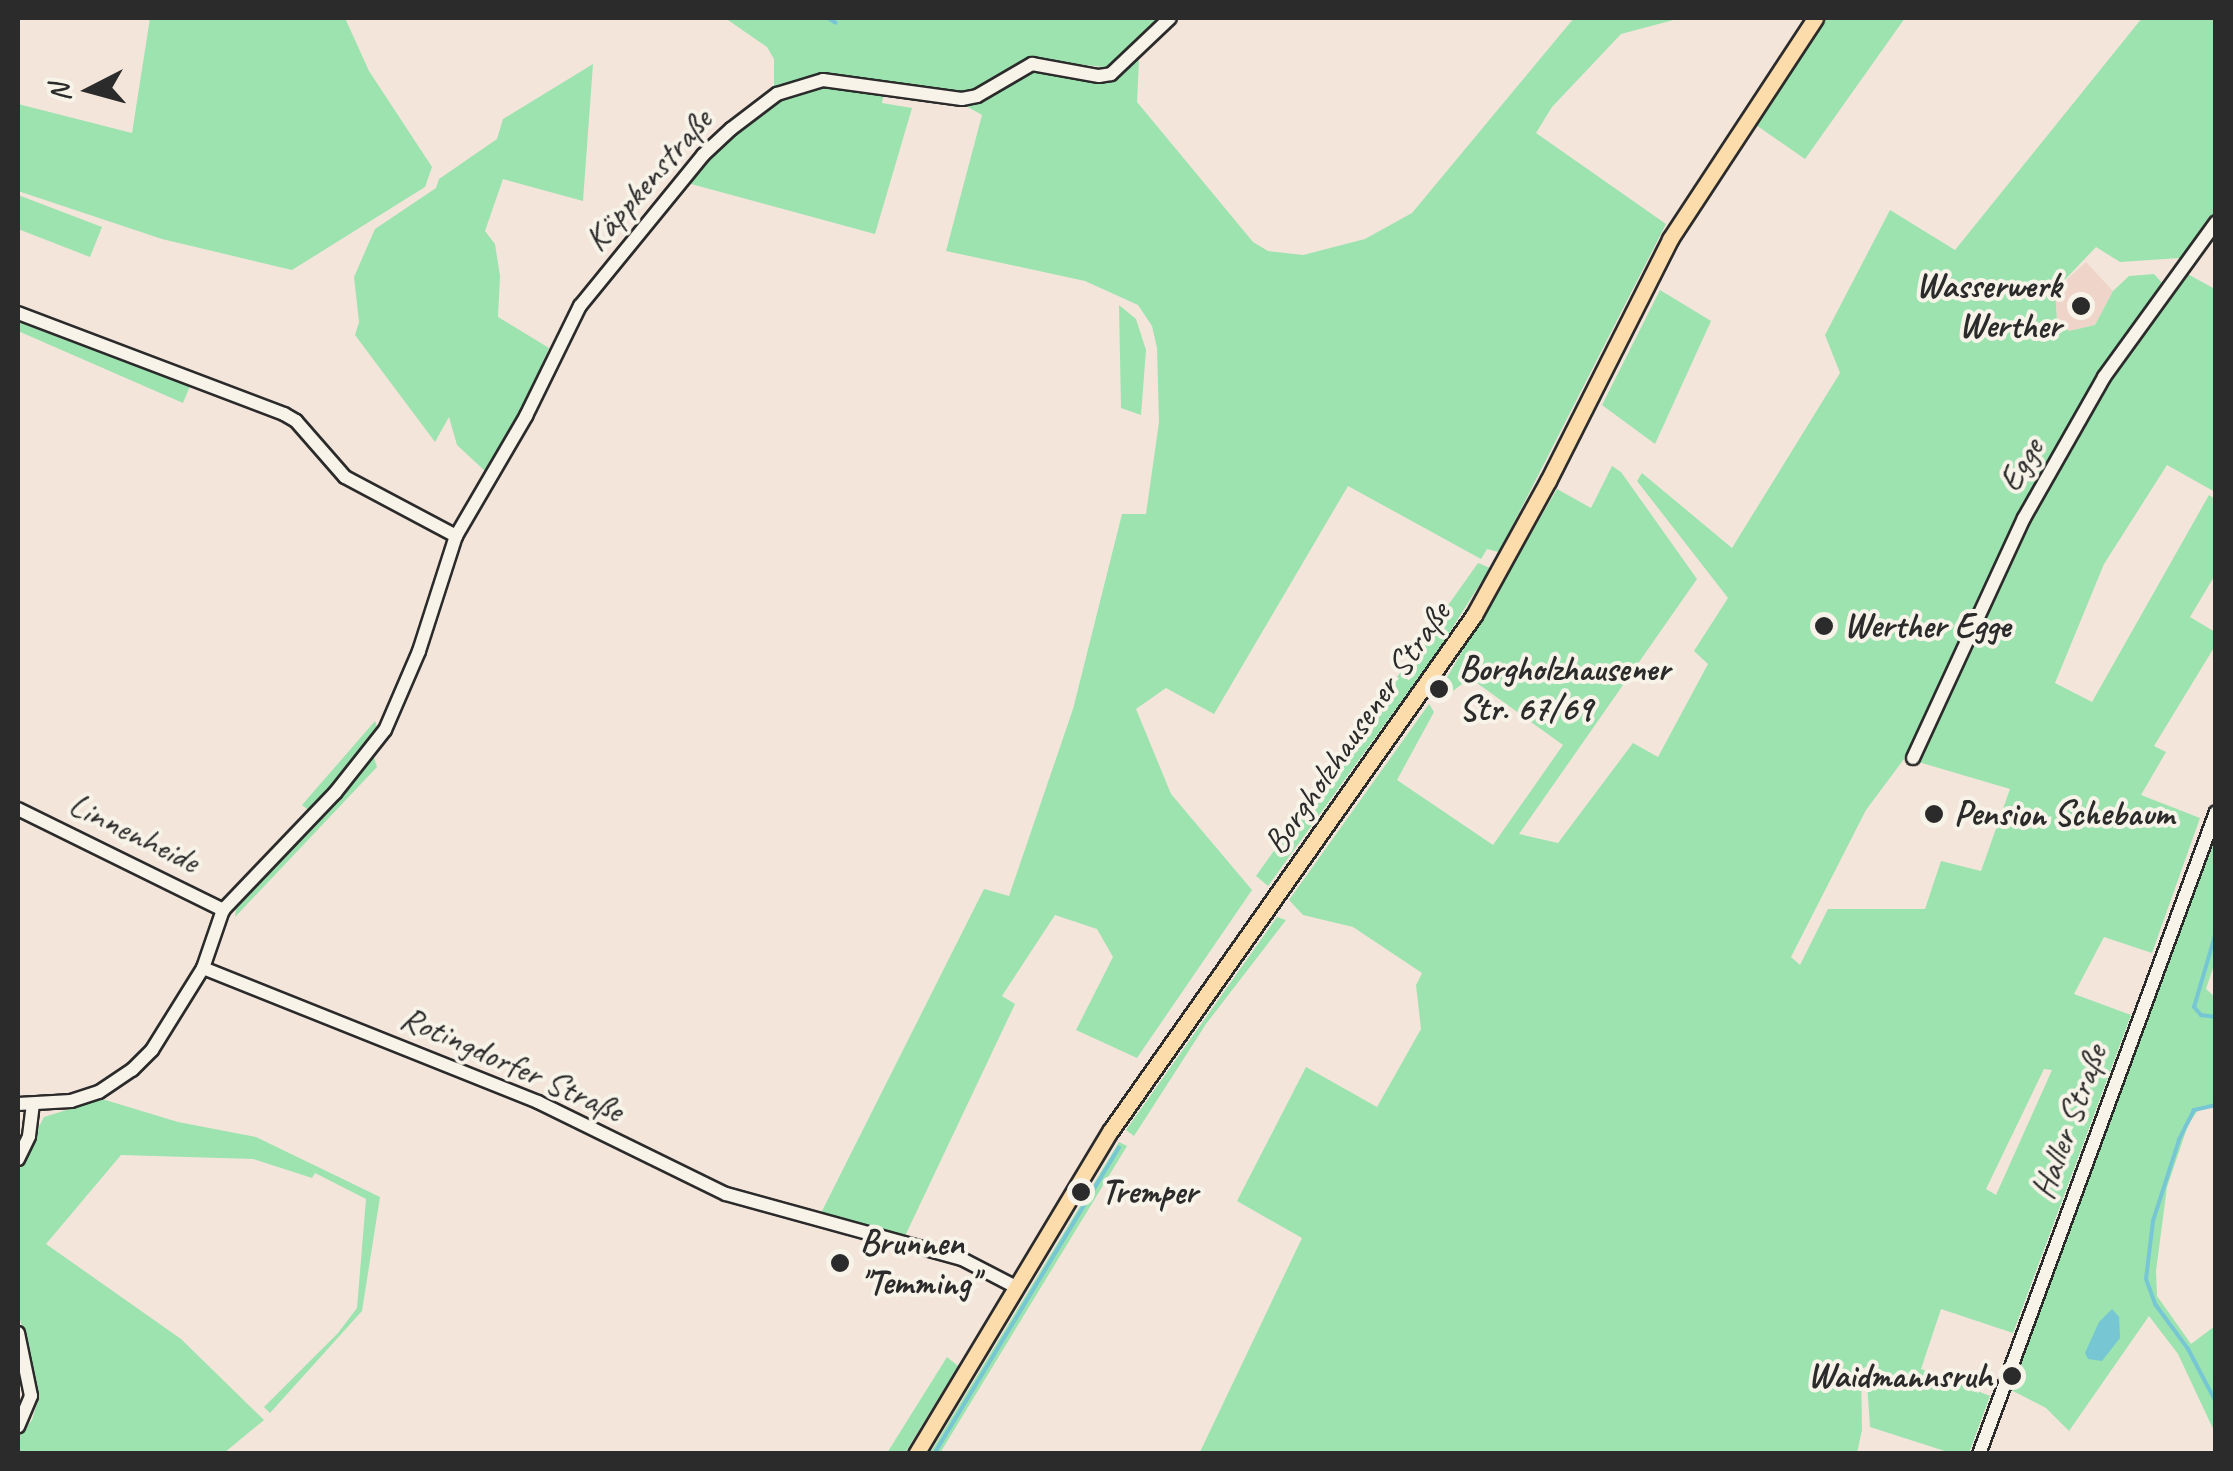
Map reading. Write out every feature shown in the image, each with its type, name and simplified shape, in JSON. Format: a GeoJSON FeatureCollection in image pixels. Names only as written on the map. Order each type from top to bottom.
{"type":"FeatureCollection","features":[{"type":"Feature","properties":{"kind":"main road","name":"Borgholzhausener Straße"},"geometry":{"type":"LineString","coordinates":[[916,1454],[1150,1072],[1355,789],[1474,615],[1548,481],[1670,239],[1815,18]]}},
{"type":"Feature","properties":{"kind":"street","name":"Käppkenstraße"},"geometry":{"type":"LineString","coordinates":[[203,968],[223,910],[335,793],[385,730],[419,652],[456,536],[526,416],[580,306],[704,155],[758,106],[795,86],[823,80],[962,99],[977,96],[1032,64],[1099,76],[1111,74],[1170,18]]}},
{"type":"Feature","properties":{"kind":"street","name":"Egge"},"geometry":{"type":"LineString","coordinates":[[1912,758],[2024,518],[2104,377],[2216,222]]}},
{"type":"Feature","properties":{"kind":"street"},"geometry":{"type":"LineString","coordinates":[[18,312],[284,414],[296,421],[345,477],[456,536]]}},
{"type":"Feature","properties":{"kind":"street","name":"Linnenheide"},"geometry":{"type":"LineString","coordinates":[[18,809],[223,910]]}},
{"type":"Feature","properties":{"kind":"street","name":"Haller Straße"},"geometry":{"type":"LineString","coordinates":[[1979,1454],[2216,812]]}},
{"type":"Feature","properties":{"kind":"street"},"geometry":{"type":"LineString","coordinates":[[18,1104],[71,1102],[99,1092],[132,1070],[152,1050],[203,968]]}},
{"type":"Feature","properties":{"kind":"street","name":"Rotingdorfer Straße"},"geometry":{"type":"LineString","coordinates":[[203,968],[538,1102],[726,1194],[962,1259],[1016,1287]]}},
{"type":"Feature","properties":{"kind":"street"},"geometry":{"type":"LineString","coordinates":[[18,1159],[30,1136],[33,1105]]}},
{"type":"Feature","properties":{"kind":"street"},"geometry":{"type":"LineString","coordinates":[[18,1333],[30,1396],[18,1426]]}},
{"type":"Feature","properties":{"kind":"shaded area"},"geometry":{"type":"Polygon","coordinates":[[[2086,262],[2113,291],[2095,325],[2069,331],[2057,321],[2055,290],[2086,262]]]}},
{"type":"Feature","properties":{"kind":"green space"},"geometry":{"type":"Polygon","coordinates":[[[150,18],[345,18],[369,71],[432,167],[425,187],[292,270],[162,239],[18,191],[18,104],[132,133],[150,18]]]}},
{"type":"Feature","properties":{"kind":"green space"},"geometry":{"type":"Polygon","coordinates":[[[725,18],[1161,18],[1112,68],[1032,59],[962,94],[835,74],[774,88],[774,59],[767,47],[725,18]]]}},
{"type":"Feature","properties":{"kind":"green space"},"geometry":{"type":"Polygon","coordinates":[[[1574,18],[1681,18],[1621,34],[1552,107],[1536,133],[1666,224],[1499,552],[1487,549],[1481,559],[1348,486],[1214,714],[1166,688],[1136,709],[1171,794],[1252,890],[1137,1058],[1076,1030],[1113,957],[1097,929],[1055,915],[1002,996],[1015,1004],[905,1236],[820,1215],[984,889],[1009,896],[1073,709],[1122,514],[1146,514],[1159,422],[1157,348],[1152,326],[1138,305],[1085,281],[946,251],[982,115],[966,106],[1032,68],[1110,82],[1139,60],[1137,102],[1253,242],[1268,251],[1303,255],[1365,239],[1412,213],[1574,18]]]}},
{"type":"Feature","properties":{"kind":"green space"},"geometry":{"type":"Polygon","coordinates":[[[1827,18],[1905,18],[1805,159],[1756,125],[1827,18]]]}},
{"type":"Feature","properties":{"kind":"green space"},"geometry":{"type":"Polygon","coordinates":[[[2142,18],[2215,18],[2215,212],[2180,258],[2120,262],[2096,247],[2055,290],[2057,321],[2069,331],[2095,325],[2113,291],[2129,276],[2154,274],[2164,285],[2101,375],[1907,755],[1866,810],[1791,957],[1800,965],[1828,909],[1925,909],[1941,861],[1981,871],[2010,789],[1915,761],[2028,520],[2108,380],[2184,272],[2215,289],[2215,492],[2167,465],[2104,564],[2055,683],[2092,702],[2209,495],[2215,499],[2215,575],[2190,617],[2215,632],[2215,646],[2154,746],[2166,752],[2141,795],[2200,818],[2152,953],[2104,937],[2074,994],[2131,1015],[2013,1333],[1941,1309],[1921,1369],[1990,1396],[1969,1453],[1951,1453],[1870,1427],[1866,1367],[1861,1369],[1862,1430],[1857,1453],[1199,1454],[1302,1238],[1237,1201],[1306,1067],[1377,1107],[1421,1029],[1416,985],[1422,973],[1353,927],[1303,915],[1289,900],[1429,704],[1434,712],[1397,780],[1493,845],[1563,745],[1470,678],[1445,697],[1439,691],[1557,489],[1591,508],[1612,466],[1621,472],[1697,579],[1519,834],[1558,843],[1633,743],[1658,757],[1708,664],[1694,651],[1728,598],[1637,481],[1642,473],[1732,548],[1840,373],[1825,335],[1890,210],[1955,250],[2142,18]],[[2044,1069],[1986,1189],[1996,1195],[2052,1070],[2044,1069]]]}},
{"type":"Feature","properties":{"kind":"green space"},"geometry":{"type":"Polygon","coordinates":[[[593,64],[583,201],[503,179],[485,231],[495,244],[500,276],[498,317],[549,348],[520,414],[486,472],[457,445],[449,417],[435,442],[355,335],[359,322],[354,277],[375,229],[436,188],[439,179],[497,139],[503,119],[593,64]]]}},
{"type":"Feature","properties":{"kind":"green space"},"geometry":{"type":"Polygon","coordinates":[[[823,86],[884,92],[882,103],[912,108],[875,234],[691,184],[690,179],[708,158],[778,98],[823,86]]]}},
{"type":"Feature","properties":{"kind":"green space"},"geometry":{"type":"Polygon","coordinates":[[[18,195],[102,227],[90,257],[18,229],[18,195]]]}},
{"type":"Feature","properties":{"kind":"green space"},"geometry":{"type":"Polygon","coordinates":[[[1660,290],[1711,321],[1655,444],[1602,405],[1660,290]]]}},
{"type":"Feature","properties":{"kind":"green space"},"geometry":{"type":"Polygon","coordinates":[[[1119,305],[1136,319],[1146,350],[1141,415],[1121,408],[1119,305]]]}},
{"type":"Feature","properties":{"kind":"green space"},"geometry":{"type":"Polygon","coordinates":[[[18,321],[190,386],[183,403],[18,331],[18,321]]]}},
{"type":"Feature","properties":{"kind":"green space"},"geometry":{"type":"Polygon","coordinates":[[[1478,563],[1490,568],[1439,649],[1268,886],[1256,876],[1478,563]]]}},
{"type":"Feature","properties":{"kind":"green space"},"geometry":{"type":"Polygon","coordinates":[[[375,721],[378,729],[311,812],[302,805],[375,721]]]}},
{"type":"Feature","properties":{"kind":"green space"},"geometry":{"type":"Polygon","coordinates":[[[373,754],[377,767],[235,917],[236,909],[373,754]]]}},
{"type":"Feature","properties":{"kind":"green space"},"geometry":{"type":"Polygon","coordinates":[[[2215,829],[2215,962],[2206,989],[2215,997],[2215,1106],[2198,1110],[2188,1125],[2167,1187],[2156,1271],[2157,1296],[2191,1344],[2215,1326],[2215,1433],[2178,1354],[2149,1316],[2069,1431],[2046,1408],[2011,1390],[2215,829]]]}},
{"type":"Feature","properties":{"kind":"green space"},"geometry":{"type":"Polygon","coordinates":[[[1277,917],[1286,920],[1206,1024],[1134,1136],[1126,1130],[1277,917]]]}},
{"type":"Feature","properties":{"kind":"green space"},"geometry":{"type":"Polygon","coordinates":[[[102,1099],[178,1122],[256,1137],[380,1197],[362,1311],[270,1413],[264,1407],[338,1333],[357,1308],[366,1199],[315,1173],[312,1178],[253,1159],[121,1155],[46,1244],[181,1339],[264,1420],[224,1453],[18,1453],[18,1437],[32,1420],[39,1396],[18,1311],[18,1168],[44,1117],[102,1099]]]}},
{"type":"Feature","properties":{"kind":"green space"},"geometry":{"type":"Polygon","coordinates":[[[1119,1142],[1127,1146],[940,1453],[930,1453],[1119,1142]]]}},
{"type":"Feature","properties":{"kind":"green space"},"geometry":{"type":"Polygon","coordinates":[[[947,1357],[958,1366],[905,1453],[887,1453],[947,1357]]]}},
{"type":"Feature","properties":{"kind":"water"},"geometry":{"type":"Polygon","coordinates":[[[2112,1309],[2119,1317],[2120,1338],[2102,1361],[2088,1359],[2085,1353],[2099,1322],[2112,1309]]]}},
{"type":"Feature","properties":{"kind":"waterway"},"geometry":{"type":"LineString","coordinates":[[828,18],[836,23]]}},
{"type":"Feature","properties":{"kind":"waterway"},"geometry":{"type":"LineString","coordinates":[[2216,932],[2194,1007],[2201,1015],[2216,1017]]}},
{"type":"Feature","properties":{"kind":"waterway"},"geometry":{"type":"LineString","coordinates":[[2216,1105],[2194,1110],[2179,1140],[2153,1221],[2146,1279],[2155,1304],[2188,1349],[2216,1402]]}},
{"type":"Feature","properties":{"kind":"waterway"},"geometry":{"type":"LineString","coordinates":[[934,1454],[1119,1147]]}},
{"type":"Feature","properties":{"kind":"place","name":"Wasserwerk Werther"},"geometry":{"type":"Point","coordinates":[2081,306]}},
{"type":"Feature","properties":{"kind":"place","name":"Werther Egge"},"geometry":{"type":"Point","coordinates":[1824,626]}},
{"type":"Feature","properties":{"kind":"place","name":"Borgholzhausener Str. 67/69"},"geometry":{"type":"Point","coordinates":[1439,689]}},
{"type":"Feature","properties":{"kind":"place","name":"Pension Schebaum"},"geometry":{"type":"Point","coordinates":[1934,814]}},
{"type":"Feature","properties":{"kind":"place","name":"Tremper"},"geometry":{"type":"Point","coordinates":[1081,1192]}},
{"type":"Feature","properties":{"kind":"place","name":"Brunnen \"Temming\""},"geometry":{"type":"Point","coordinates":[840,1263]}},
{"type":"Feature","properties":{"kind":"place","name":"Waidmannsruh"},"geometry":{"type":"Point","coordinates":[2012,1376]}}]}
